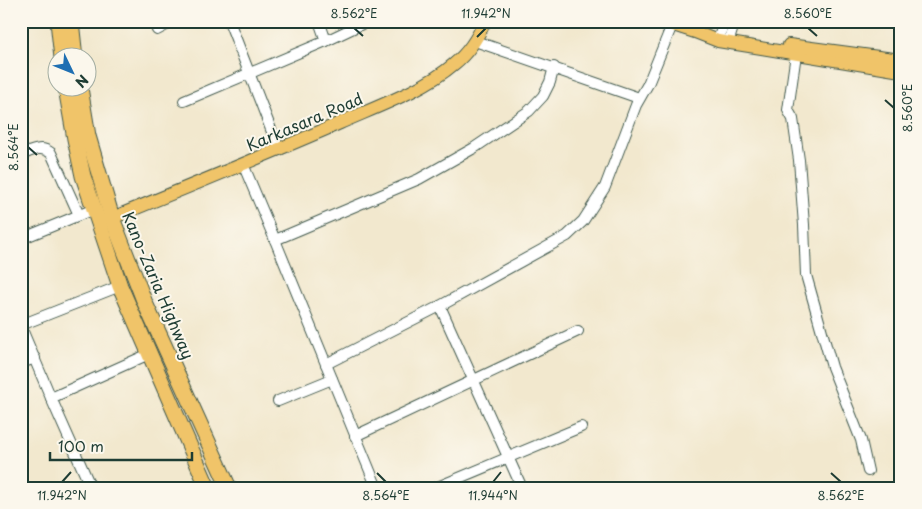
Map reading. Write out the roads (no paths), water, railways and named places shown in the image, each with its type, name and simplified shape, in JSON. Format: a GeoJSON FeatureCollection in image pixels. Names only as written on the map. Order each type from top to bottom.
{"type":"FeatureCollection","features":[{"type":"Feature","properties":{"kind":"highway"},"geometry":{"type":"LineString","coordinates":[[58,21],[61,48]]}},
{"type":"Feature","properties":{"kind":"highway"},"geometry":{"type":"LineString","coordinates":[[71,21],[74,48]]}},
{"type":"Feature","properties":{"kind":"highway","name":"Kano-Zaria Highway"},"geometry":{"type":"LineString","coordinates":[[68,98],[83,176],[120,286],[208,488]]}},
{"type":"Feature","properties":{"kind":"highway","name":"Kano-Zaria Highway"},"geometry":{"type":"LineString","coordinates":[[82,98],[88,136],[112,218],[145,302],[229,488]]}},
{"type":"Feature","properties":{"kind":"main road","name":"Karkasara Road"},"geometry":{"type":"LineString","coordinates":[[112,218],[279,150],[398,98],[455,64],[475,41],[485,21]]}},
{"type":"Feature","properties":{"kind":"main road"},"geometry":{"type":"LineString","coordinates":[[666,23],[695,32],[901,60]]}},
{"type":"Feature","properties":{"kind":"main road"},"geometry":{"type":"LineString","coordinates":[[724,35],[796,54],[901,71]]}},
{"type":"Feature","properties":{"kind":"street"},"geometry":{"type":"LineString","coordinates":[[157,30],[174,21]]}},
{"type":"Feature","properties":{"kind":"street"},"geometry":{"type":"LineString","coordinates":[[230,21],[279,150]]}},
{"type":"Feature","properties":{"kind":"street"},"geometry":{"type":"LineString","coordinates":[[319,21],[326,41]]}},
{"type":"Feature","properties":{"kind":"street"},"geometry":{"type":"LineString","coordinates":[[184,102],[368,21]]}},
{"type":"Feature","properties":{"kind":"street"},"geometry":{"type":"LineString","coordinates":[[724,35],[735,21]]}},
{"type":"Feature","properties":{"kind":"street"},"geometry":{"type":"LineString","coordinates":[[326,364],[440,306],[567,236],[583,221],[605,187],[639,98],[648,84],[666,23]]}},
{"type":"Feature","properties":{"kind":"street"},"geometry":{"type":"LineString","coordinates":[[475,41],[639,98]]}},
{"type":"Feature","properties":{"kind":"street"},"geometry":{"type":"LineString","coordinates":[[796,54],[788,110],[793,120],[799,160],[806,275],[832,367],[861,440],[868,471]]}},
{"type":"Feature","properties":{"kind":"street"},"geometry":{"type":"LineString","coordinates":[[275,240],[420,179],[474,148],[529,111],[543,96],[554,68]]}},
{"type":"Feature","properties":{"kind":"street"},"geometry":{"type":"LineString","coordinates":[[21,155],[38,148],[46,149],[51,153],[79,215]]}},
{"type":"Feature","properties":{"kind":"street"},"geometry":{"type":"LineString","coordinates":[[243,164],[377,488]]}},
{"type":"Feature","properties":{"kind":"street"},"geometry":{"type":"LineString","coordinates":[[21,239],[94,209]]}},
{"type":"Feature","properties":{"kind":"street"},"geometry":{"type":"LineString","coordinates":[[91,488],[21,326],[120,286]]}},
{"type":"Feature","properties":{"kind":"street"},"geometry":{"type":"LineString","coordinates":[[440,306],[522,488]]}},
{"type":"Feature","properties":{"kind":"street"},"geometry":{"type":"LineString","coordinates":[[355,436],[578,331]]}},
{"type":"Feature","properties":{"kind":"street"},"geometry":{"type":"LineString","coordinates":[[51,398],[149,354]]}},
{"type":"Feature","properties":{"kind":"street"},"geometry":{"type":"LineString","coordinates":[[21,363],[34,358]]}},
{"type":"Feature","properties":{"kind":"street"},"geometry":{"type":"LineString","coordinates":[[278,402],[332,379]]}},
{"type":"Feature","properties":{"kind":"street"},"geometry":{"type":"LineString","coordinates":[[435,488],[581,427]]}}]}
